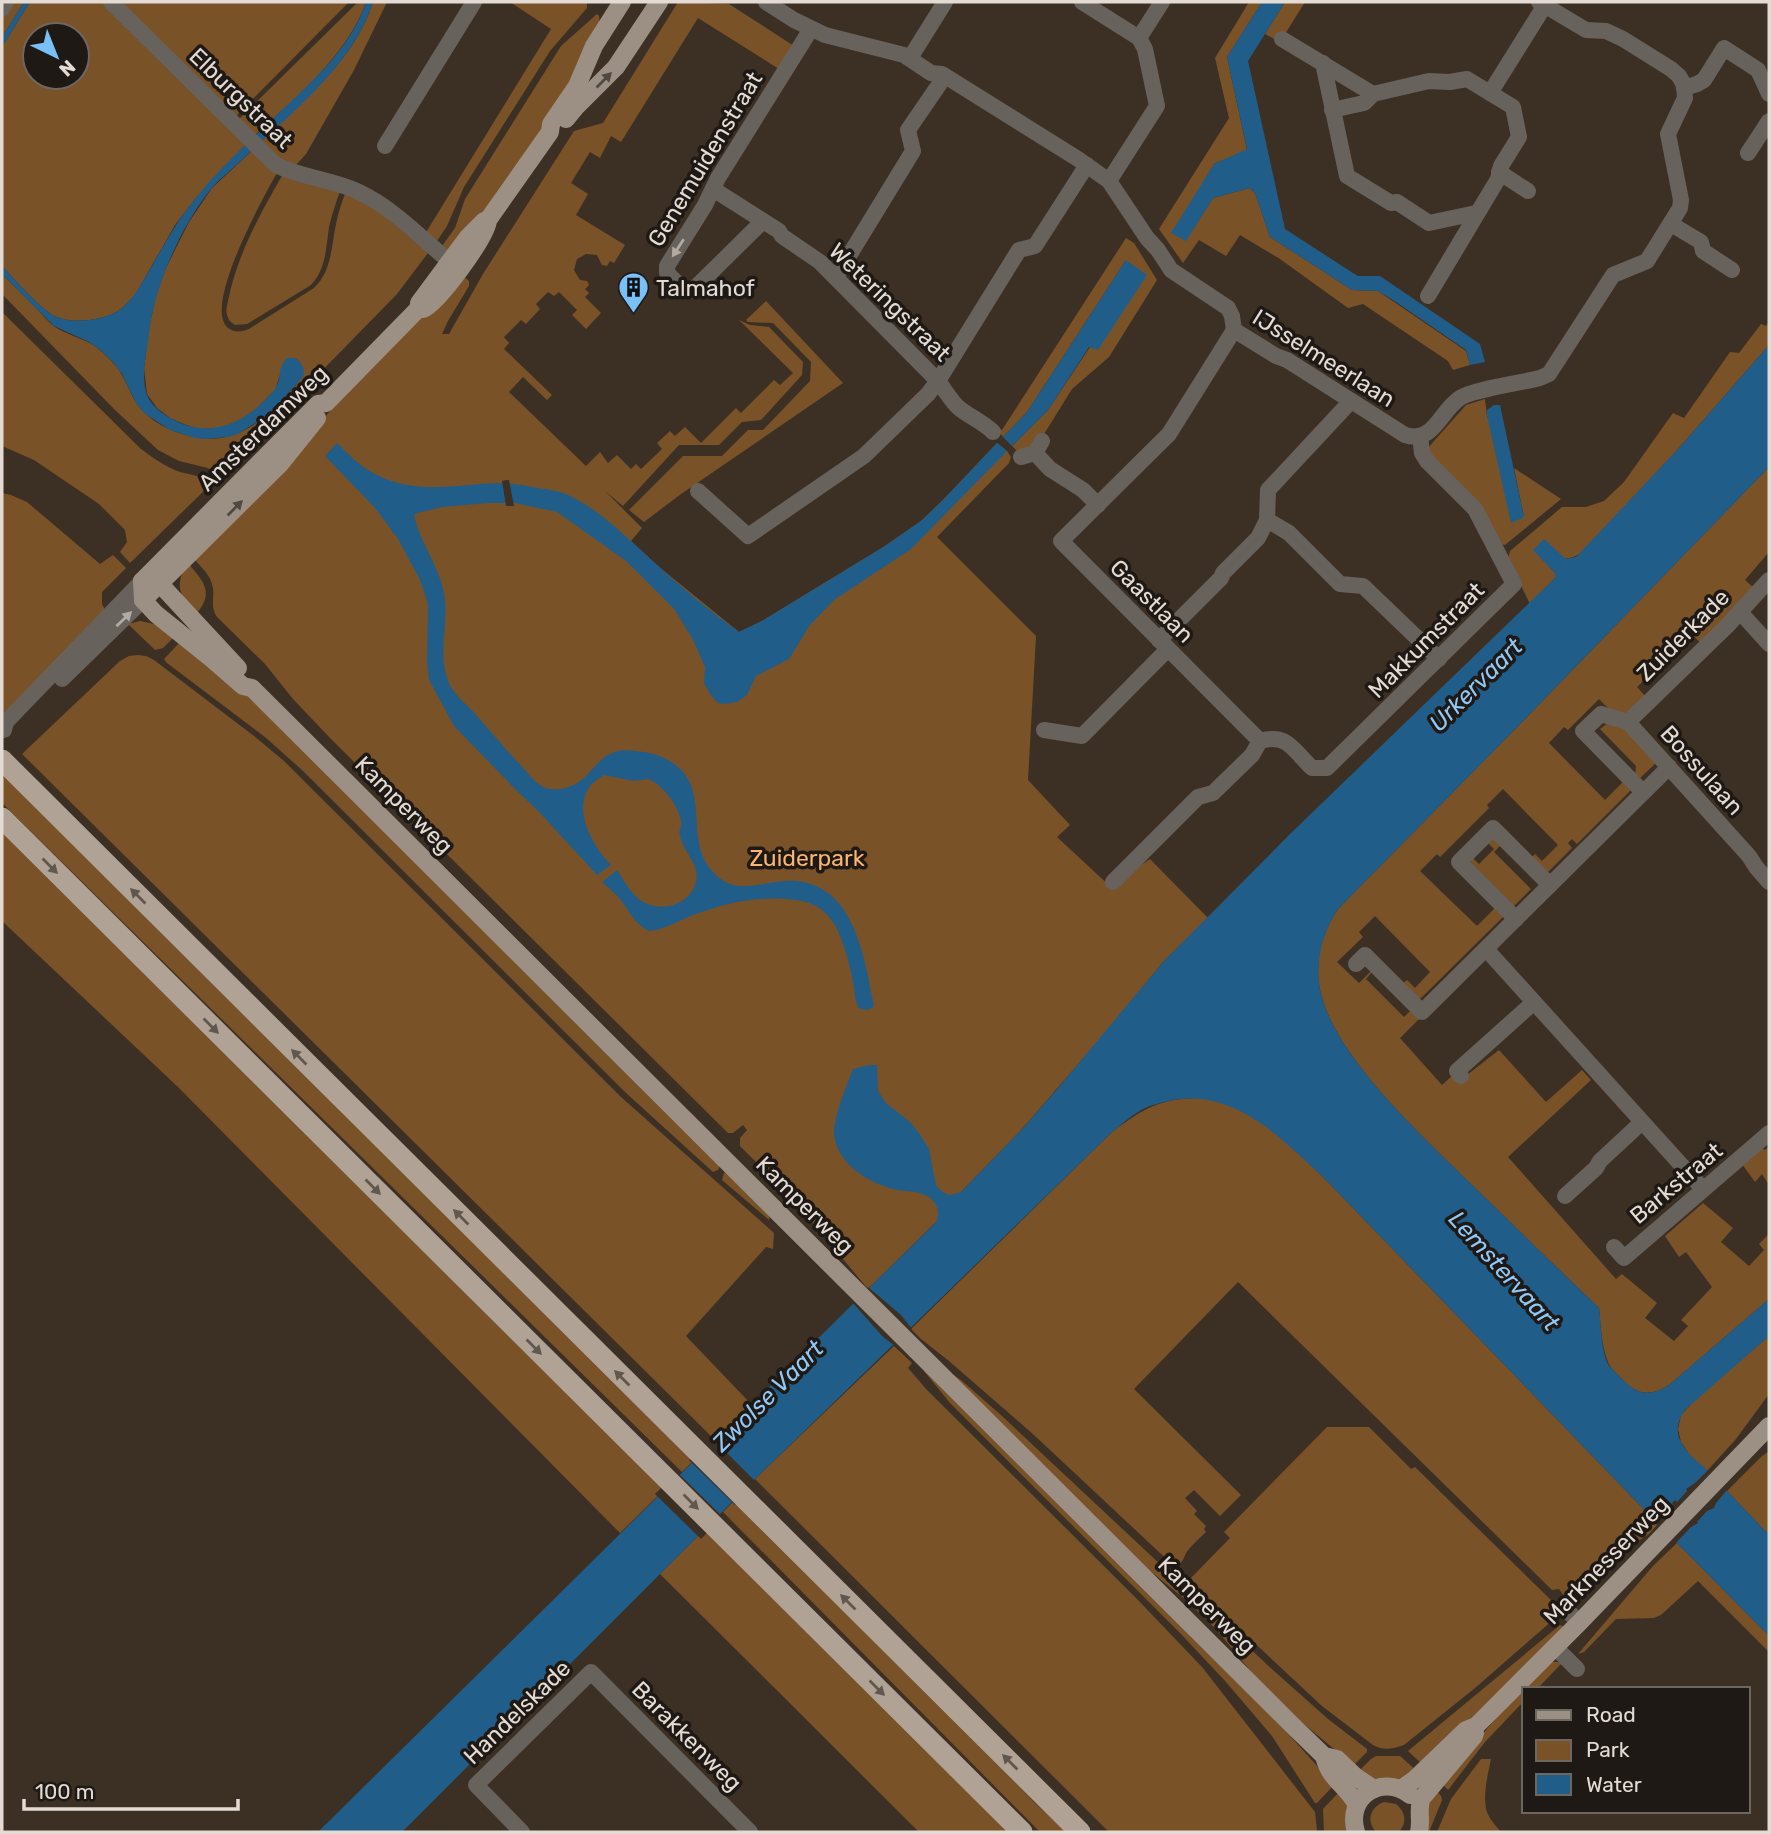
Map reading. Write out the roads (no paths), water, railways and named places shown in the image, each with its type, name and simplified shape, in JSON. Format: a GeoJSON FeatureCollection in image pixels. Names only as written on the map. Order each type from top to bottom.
{"type":"FeatureCollection","features":[{"type":"Feature","properties":{"kind":"highway"},"geometry":{"type":"LineString","coordinates":[[2,760],[1080,1832]]}},
{"type":"Feature","properties":{"kind":"highway"},"geometry":{"type":"LineString","coordinates":[[2,818],[1022,1832]]}},
{"type":"Feature","properties":{"kind":"main road","name":"Amsterdamweg"},"geometry":{"type":"LineString","coordinates":[[550,132],[557,130],[575,108],[611,74],[659,2]]}},
{"type":"Feature","properties":{"kind":"main road","name":"Amsterdamweg"},"geometry":{"type":"LineString","coordinates":[[151,582],[318,404],[326,403],[418,309],[418,303],[454,265],[481,222],[488,220],[550,132],[551,124],[582,76],[594,46],[619,3],[646,22]]}},
{"type":"Feature","properties":{"kind":"main road"},"geometry":{"type":"LineString","coordinates":[[143,600],[151,582]]}},
{"type":"Feature","properties":{"kind":"main road","name":"Kamperweg"},"geometry":{"type":"LineString","coordinates":[[151,582],[250,680],[252,688],[1324,1756],[1337,1759],[1374,1789]]}},
{"type":"Feature","properties":{"kind":"main road","name":"Kamperweg"},"geometry":{"type":"LineString","coordinates":[[143,600],[156,614],[243,686],[252,688]]}},
{"type":"Feature","properties":{"kind":"main road","name":"Marknesserweg"},"geometry":{"type":"LineString","coordinates":[[1401,1788],[1414,1780],[1466,1730],[1476,1726],[1555,1647],[1574,1617],[1665,1533],[1769,1426]]}},
{"type":"Feature","properties":{"kind":"main road","name":"Marknesserweg"},"geometry":{"type":"LineString","coordinates":[[1418,1806],[1427,1791],[1474,1736],[1476,1726]]}},
{"type":"Feature","properties":{"kind":"main road","name":"Kamperweg"},"geometry":{"type":"LineString","coordinates":[[1324,1756],[1327,1770],[1357,1805]]}},
{"type":"Feature","properties":{"kind":"main road"},"geometry":{"type":"LineString","coordinates":[[1356,1832],[1354,1818],[1357,1805],[1374,1789],[1385,1786],[1401,1788],[1411,1796],[1418,1806],[1421,1820],[1419,1832]]}},
{"type":"Feature","properties":{"kind":"street"},"geometry":{"type":"LineString","coordinates":[[2,9],[6,2]]}},
{"type":"Feature","properties":{"kind":"street","name":"Elburgstraat"},"geometry":{"type":"LineString","coordinates":[[111,2],[270,160],[283,168],[345,186],[376,201],[454,265]]}},
{"type":"Feature","properties":{"kind":"street"},"geometry":{"type":"LineString","coordinates":[[384,146],[474,2]]}},
{"type":"Feature","properties":{"kind":"street","name":"IJsselmeerlaan"},"geometry":{"type":"LineString","coordinates":[[766,2],[825,35],[896,52],[910,58],[931,73],[945,76],[1087,165],[1109,181],[1171,270],[1228,308],[1234,330],[1287,360],[1405,435],[1420,436]]}},
{"type":"Feature","properties":{"kind":"street"},"geometry":{"type":"LineString","coordinates":[[910,58],[945,2]]}},
{"type":"Feature","properties":{"kind":"street"},"geometry":{"type":"LineString","coordinates":[[1082,2],[1139,38],[1144,48],[1157,106],[1109,181]]}},
{"type":"Feature","properties":{"kind":"street"},"geometry":{"type":"LineString","coordinates":[[1139,38],[1162,2]]}},
{"type":"Feature","properties":{"kind":"street"},"geometry":{"type":"LineString","coordinates":[[1420,436],[1429,433],[1465,395],[1549,374],[1613,275],[1647,261],[1680,208],[1681,200],[1668,134],[1683,102],[1684,88],[1674,71],[1623,39],[1608,32],[1586,30],[1542,4],[1490,93]]}},
{"type":"Feature","properties":{"kind":"street","name":"Genemuidenstraat"},"geometry":{"type":"LineString","coordinates":[[763,221],[692,291],[685,291],[667,273],[667,266],[811,29]]}},
{"type":"Feature","properties":{"kind":"street"},"geometry":{"type":"LineString","coordinates":[[1282,39],[1373,94]]}},
{"type":"Feature","properties":{"kind":"street"},"geometry":{"type":"LineString","coordinates":[[1684,88],[1702,81],[1724,48],[1758,70],[1769,94]]}},
{"type":"Feature","properties":{"kind":"street"},"geometry":{"type":"LineString","coordinates":[[1323,63],[1348,176],[1391,203],[1397,202],[1429,223],[1476,213]]}},
{"type":"Feature","properties":{"kind":"street"},"geometry":{"type":"LineString","coordinates":[[836,277],[913,151],[908,130],[945,76]]}},
{"type":"Feature","properties":{"kind":"street"},"geometry":{"type":"LineString","coordinates":[[1332,110],[1364,103],[1373,94],[1429,81],[1450,82],[1467,79],[1513,107],[1519,137],[1501,166],[1498,179],[1428,296]]}},
{"type":"Feature","properties":{"kind":"street"},"geometry":{"type":"LineString","coordinates":[[1748,153],[1769,121]]}},
{"type":"Feature","properties":{"kind":"street"},"geometry":{"type":"LineString","coordinates":[[698,491],[748,536],[864,456],[938,381],[1019,250],[1035,246],[1087,165]]}},
{"type":"Feature","properties":{"kind":"street"},"geometry":{"type":"LineString","coordinates":[[1499,172],[1528,191]]}},
{"type":"Feature","properties":{"kind":"street","name":"Weteringstraat"},"geometry":{"type":"LineString","coordinates":[[713,189],[820,262],[938,381],[961,410],[993,432]]}},
{"type":"Feature","properties":{"kind":"street"},"geometry":{"type":"LineString","coordinates":[[1671,224],[1701,242],[1703,251],[1732,270]]}},
{"type":"Feature","properties":{"kind":"street","name":"Gaastlaan"},"geometry":{"type":"LineString","coordinates":[[1234,330],[1169,435],[1061,541],[1260,741]]}},
{"type":"Feature","properties":{"kind":"street"},"geometry":{"type":"LineString","coordinates":[[1044,730],[1082,736],[1223,573],[1258,538],[1267,520],[1268,490],[1351,401]]}},
{"type":"Feature","properties":{"kind":"street","name":"Makkumstraat"},"geometry":{"type":"LineString","coordinates":[[1260,741],[1274,737],[1282,740],[1312,768],[1327,768],[1514,584],[1475,509],[1427,461],[1422,453],[1420,436]]}},
{"type":"Feature","properties":{"kind":"street"},"geometry":{"type":"LineString","coordinates":[[1033,450],[1050,469],[1083,490],[1098,505]]}},
{"type":"Feature","properties":{"kind":"street"},"geometry":{"type":"LineString","coordinates":[[1267,520],[1289,533],[1340,584],[1363,586],[1439,659]]}},
{"type":"Feature","properties":{"kind":"street","name":"Zuiderkade"},"geometry":{"type":"LineString","coordinates":[[1628,722],[1769,580]]}},
{"type":"Feature","properties":{"kind":"street"},"geometry":{"type":"LineString","coordinates":[[3,731],[6,722],[151,582]]}},
{"type":"Feature","properties":{"kind":"street"},"geometry":{"type":"LineString","coordinates":[[3,731],[12,728],[143,600]]}},
{"type":"Feature","properties":{"kind":"street"},"geometry":{"type":"LineString","coordinates":[[1740,612],[1769,645]]}},
{"type":"Feature","properties":{"kind":"street"},"geometry":{"type":"LineString","coordinates":[[1628,722],[1601,715],[1583,732],[1643,792]]}},
{"type":"Feature","properties":{"kind":"street","name":"Bossulaan"},"geometry":{"type":"LineString","coordinates":[[1628,722],[1749,856],[1769,882]]}},
{"type":"Feature","properties":{"kind":"street"},"geometry":{"type":"LineString","coordinates":[[1113,882],[1199,797],[1213,793],[1252,755],[1260,741]]}},
{"type":"Feature","properties":{"kind":"street"},"geometry":{"type":"LineString","coordinates":[[1356,964],[1365,955],[1422,1012],[1669,767]]}},
{"type":"Feature","properties":{"kind":"street"},"geometry":{"type":"LineString","coordinates":[[1516,919],[1459,862],[1493,828],[1550,885]]}},
{"type":"Feature","properties":{"kind":"street"},"geometry":{"type":"LineString","coordinates":[[1486,949],[1703,1189]]}},
{"type":"Feature","properties":{"kind":"street"},"geometry":{"type":"LineString","coordinates":[[1461,1076],[1457,1071],[1534,1002]]}},
{"type":"Feature","properties":{"kind":"street"},"geometry":{"type":"LineString","coordinates":[[1565,1196],[1642,1122]]}},
{"type":"Feature","properties":{"kind":"street","name":"Barkstraat"},"geometry":{"type":"LineString","coordinates":[[1615,1247],[1624,1258],[1769,1133]]}},
{"type":"Feature","properties":{"kind":"street"},"geometry":{"type":"LineString","coordinates":[[1555,1647],[1577,1670]]}},
{"type":"Feature","properties":{"kind":"street","name":"Handelskade"},"geometry":{"type":"LineString","coordinates":[[522,1832],[476,1785],[591,1672]]}},
{"type":"Feature","properties":{"kind":"street","name":"Barakkenweg"},"geometry":{"type":"LineString","coordinates":[[591,1672],[750,1832]]}},
{"type":"Feature","properties":{"kind":"water"},"geometry":{"type":"Polygon","coordinates":[[[24,2],[30,2],[2,47],[2,37],[24,2]]]}},
{"type":"Feature","properties":{"kind":"water"},"geometry":{"type":"Polygon","coordinates":[[[366,2],[373,2],[364,24],[337,66],[320,86],[219,180],[189,221],[171,257],[157,296],[144,370],[146,392],[155,407],[180,423],[203,428],[235,422],[262,403],[278,383],[287,358],[295,358],[300,362],[304,370],[303,377],[263,418],[238,434],[205,439],[170,430],[144,413],[112,361],[87,341],[54,326],[2,274],[2,266],[27,293],[54,316],[76,321],[92,320],[108,316],[126,305],[186,210],[226,164],[331,61],[360,18],[366,2]]]}},
{"type":"Feature","properties":{"kind":"water"},"geometry":{"type":"Polygon","coordinates":[[[1262,2],[1285,2],[1248,61],[1285,229],[1358,276],[1380,276],[1480,344],[1485,362],[1470,365],[1466,350],[1396,302],[1378,291],[1352,290],[1270,237],[1255,193],[1250,188],[1213,198],[1186,241],[1171,233],[1214,164],[1247,149],[1227,57],[1262,2]]]}},
{"type":"Feature","properties":{"kind":"water"},"geometry":{"type":"Polygon","coordinates":[[[1126,260],[1147,275],[1098,350],[1089,347],[1048,410],[1012,446],[1003,437],[1027,412],[1126,260]]]}},
{"type":"Feature","properties":{"kind":"water"},"geometry":{"type":"Polygon","coordinates":[[[1769,345],[1769,467],[1338,909],[1324,938],[1318,968],[1320,990],[1328,1015],[1360,1067],[1428,1142],[1599,1308],[1608,1364],[1631,1387],[1648,1393],[1669,1385],[1769,1299],[1769,1336],[1686,1409],[1678,1432],[1682,1445],[1689,1453],[1769,1535],[1769,1636],[1290,1146],[1254,1119],[1234,1108],[1214,1101],[1169,1101],[1143,1109],[1112,1132],[755,1479],[402,1832],[318,1832],[936,1222],[938,1210],[929,1197],[918,1192],[883,1186],[863,1176],[840,1153],[834,1132],[835,1125],[853,1069],[877,1065],[878,1091],[886,1103],[910,1122],[929,1149],[936,1185],[950,1195],[961,1192],[1023,1128],[1163,962],[1289,835],[1555,578],[1555,573],[1533,550],[1544,539],[1566,559],[1576,557],[1679,448],[1769,345]]]}},
{"type":"Feature","properties":{"kind":"water"},"geometry":{"type":"Polygon","coordinates":[[[1494,405],[1500,405],[1524,517],[1511,523],[1487,416],[1487,410],[1494,405]]]}},
{"type":"Feature","properties":{"kind":"water"},"geometry":{"type":"Polygon","coordinates":[[[337,443],[373,473],[394,482],[424,487],[504,483],[568,495],[604,518],[686,591],[739,632],[762,621],[885,546],[921,521],[997,443],[1007,451],[911,549],[834,600],[810,625],[789,659],[756,676],[747,695],[737,702],[725,704],[718,703],[704,683],[705,667],[675,610],[626,561],[557,512],[515,503],[489,503],[442,507],[414,514],[444,593],[443,652],[446,676],[459,698],[532,778],[549,789],[572,786],[602,759],[622,751],[662,757],[679,768],[689,780],[694,794],[703,857],[720,879],[738,886],[802,882],[824,890],[841,906],[854,929],[863,954],[874,1006],[872,1008],[863,1009],[857,1005],[846,953],[835,925],[822,910],[806,902],[766,899],[738,902],[649,931],[636,921],[619,898],[602,882],[617,870],[636,897],[656,906],[674,905],[681,901],[688,896],[696,881],[696,869],[682,842],[681,821],[673,803],[659,786],[649,779],[634,781],[603,775],[591,785],[585,796],[584,817],[592,838],[611,865],[597,875],[454,726],[429,680],[428,604],[420,580],[398,539],[375,508],[325,456],[337,443]]]}},
{"type":"Feature","properties":{"kind":"place","name":"Talmahof"},"geometry":{"type":"Point","coordinates":[633,315]}},
{"type":"Feature","properties":{"kind":"water label","name":"Urkervaart"},"geometry":{"type":"Point","coordinates":[1476,685]}},
{"type":"Feature","properties":{"kind":"water label","name":"Lemstervaart"},"geometry":{"type":"Point","coordinates":[1504,1271]}},
{"type":"Feature","properties":{"kind":"water label","name":"Zwolse Vaart"},"geometry":{"type":"Point","coordinates":[768,1396]}},
{"type":"Feature","properties":{"kind":"park label","name":"Zuiderpark"},"geometry":{"type":"Point","coordinates":[807,858]}}]}
